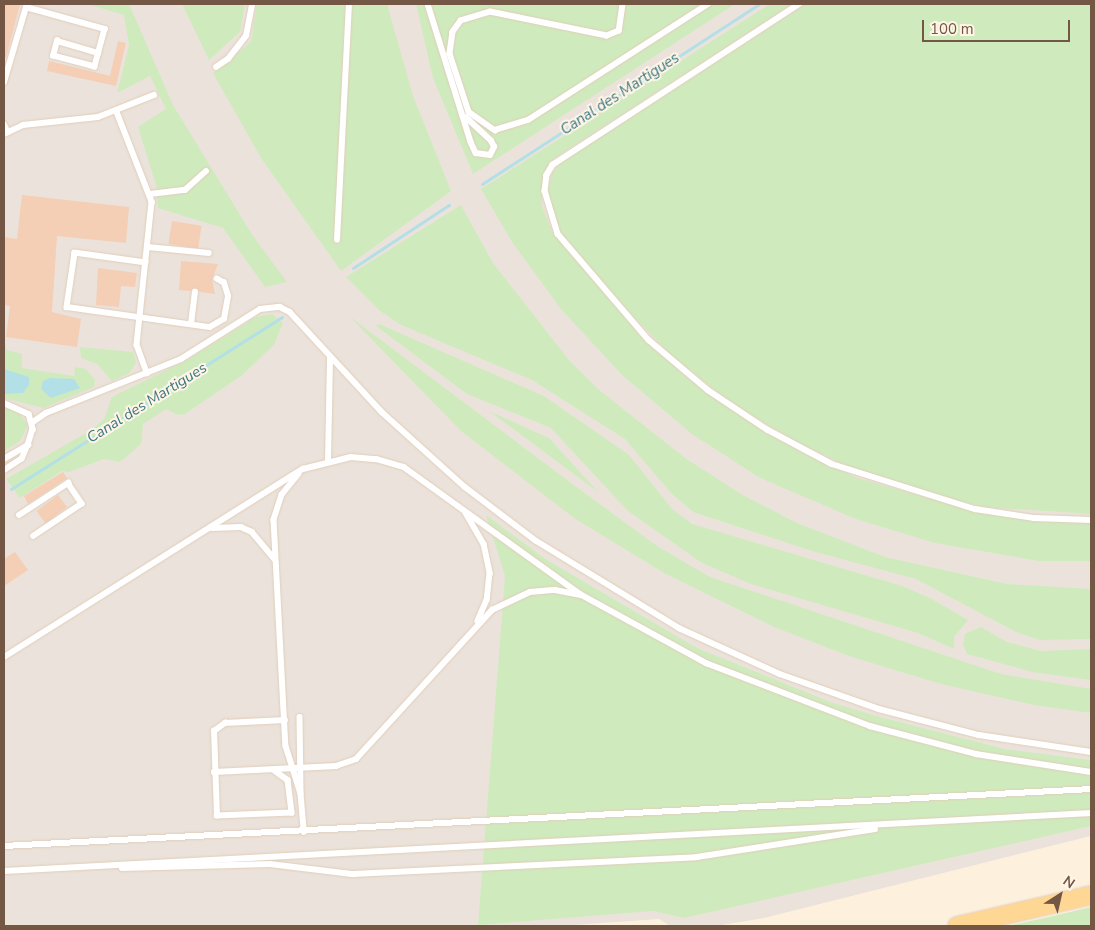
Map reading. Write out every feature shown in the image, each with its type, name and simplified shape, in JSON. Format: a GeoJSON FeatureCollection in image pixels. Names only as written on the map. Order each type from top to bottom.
{"type":"FeatureCollection","features":[{"type":"Feature","properties":{"kind":"main road"},"geometry":{"type":"LineString","coordinates":[[957,926],[1091,895]]}},
{"type":"Feature","properties":{"kind":"lane"},"geometry":{"type":"LineString","coordinates":[[216,67],[228,59],[246,36],[252,4]]}},
{"type":"Feature","properties":{"kind":"lane"},"geometry":{"type":"LineString","coordinates":[[337,240],[349,4]]}},
{"type":"Feature","properties":{"kind":"lane"},"geometry":{"type":"LineString","coordinates":[[428,4],[476,153],[490,155],[494,147],[491,141],[466,118]]}},
{"type":"Feature","properties":{"kind":"lane"},"geometry":{"type":"LineString","coordinates":[[623,4],[625,14],[619,30],[607,36],[490,12],[461,21],[453,32],[450,54],[469,112],[495,130],[528,120],[708,4]]}},
{"type":"Feature","properties":{"kind":"lane"},"geometry":{"type":"LineString","coordinates":[[800,4],[553,165],[547,175],[545,191],[558,234],[649,340],[708,390],[768,430],[832,464],[975,509],[1034,518],[1091,520]]}},
{"type":"Feature","properties":{"kind":"lane"},"geometry":{"type":"LineString","coordinates":[[4,82],[26,5],[105,29],[94,67],[53,56],[57,41],[98,53]]}},
{"type":"Feature","properties":{"kind":"lane"},"geometry":{"type":"LineString","coordinates":[[4,124],[6,133],[23,125],[74,122],[117,112],[154,95]]}},
{"type":"Feature","properties":{"kind":"lane"},"geometry":{"type":"LineString","coordinates":[[117,112],[150,194],[148,247],[138,355],[147,373]]}},
{"type":"Feature","properties":{"kind":"lane"},"geometry":{"type":"LineString","coordinates":[[150,194],[185,190],[206,171]]}},
{"type":"Feature","properties":{"kind":"lane"},"geometry":{"type":"LineString","coordinates":[[148,247],[209,253]]}},
{"type":"Feature","properties":{"kind":"lane"},"geometry":{"type":"LineString","coordinates":[[146,263],[75,253],[67,307],[140,319],[210,327],[224,319],[228,296],[224,282],[217,279]]}},
{"type":"Feature","properties":{"kind":"lane"},"geometry":{"type":"LineString","coordinates":[[191,324],[195,292]]}},
{"type":"Feature","properties":{"kind":"lane"},"geometry":{"type":"LineString","coordinates":[[5,470],[22,458],[28,445],[33,422],[46,413],[181,359],[260,309],[271,306],[290,312],[382,412],[465,487],[535,540],[679,628],[780,674],[879,709],[979,735],[1091,752]]}},
{"type":"Feature","properties":{"kind":"lane"},"geometry":{"type":"LineString","coordinates":[[328,462],[330,357]]}},
{"type":"Feature","properties":{"kind":"lane"},"geometry":{"type":"LineString","coordinates":[[4,403],[23,409],[33,422]]}},
{"type":"Feature","properties":{"kind":"lane"},"geometry":{"type":"LineString","coordinates":[[4,459],[28,445]]}},
{"type":"Feature","properties":{"kind":"lane"},"geometry":{"type":"LineString","coordinates":[[4,657],[304,468],[351,457],[404,467],[584,596],[706,663],[870,726],[976,754],[1091,772]]}},
{"type":"Feature","properties":{"kind":"lane"},"geometry":{"type":"LineString","coordinates":[[301,794],[286,746],[276,561],[277,506],[304,468]]}},
{"type":"Feature","properties":{"kind":"lane"},"geometry":{"type":"LineString","coordinates":[[19,515],[68,483],[82,504],[34,536]]}},
{"type":"Feature","properties":{"kind":"lane"},"geometry":{"type":"LineString","coordinates":[[462,508],[484,544],[490,573],[487,600],[475,627]]}},
{"type":"Feature","properties":{"kind":"lane"},"geometry":{"type":"LineString","coordinates":[[203,531],[217,526],[240,526],[262,539],[276,561]]}},
{"type":"Feature","properties":{"kind":"lane"},"geometry":{"type":"LineString","coordinates":[[214,772],[336,766],[356,759],[475,627],[517,595],[542,590],[584,596]]}},
{"type":"Feature","properties":{"kind":"lane"},"geometry":{"type":"LineString","coordinates":[[300,717],[303,768],[301,794],[304,832]]}},
{"type":"Feature","properties":{"kind":"lane"},"geometry":{"type":"LineString","coordinates":[[272,770],[288,780],[292,813],[217,816],[212,738],[218,725],[284,720]]}},
{"type":"Feature","properties":{"kind":"lane"},"geometry":{"type":"LineString","coordinates":[[4,846],[304,832],[1091,789]]}},
{"type":"Feature","properties":{"kind":"lane"},"geometry":{"type":"LineString","coordinates":[[4,872],[1091,813]]}},
{"type":"Feature","properties":{"kind":"lane"},"geometry":{"type":"LineString","coordinates":[[14,871],[270,864],[353,874],[698,857],[904,824]]}},
{"type":"Feature","properties":{"kind":"shaded area"},"geometry":{"type":"Polygon","coordinates":[[[4,4],[1091,4],[1091,836],[764,918],[716,926],[670,926],[659,919],[559,926],[4,926],[4,4]]]}},
{"type":"Feature","properties":{"kind":"green space"},"geometry":{"type":"Polygon","coordinates":[[[87,4],[129,4],[173,105],[253,236],[287,282],[265,287],[223,228],[158,208],[156,185],[138,127],[166,109],[150,76],[117,93],[129,45],[124,15],[87,4]]]}},
{"type":"Feature","properties":{"kind":"green space"},"geometry":{"type":"Polygon","coordinates":[[[182,4],[245,4],[240,32],[209,60],[182,4]]]}},
{"type":"Feature","properties":{"kind":"green space"},"geometry":{"type":"Polygon","coordinates":[[[257,4],[387,4],[413,96],[451,191],[341,271],[261,158],[213,73],[251,42],[257,4]]]}},
{"type":"Feature","properties":{"kind":"green space"},"geometry":{"type":"Polygon","coordinates":[[[416,4],[735,4],[473,174],[433,78],[416,4]]]}},
{"type":"Feature","properties":{"kind":"green space"},"geometry":{"type":"Polygon","coordinates":[[[770,4],[792,4],[553,159],[542,182],[542,206],[552,232],[647,343],[691,381],[800,452],[857,478],[974,511],[1091,522],[1091,561],[1039,561],[935,543],[856,519],[760,478],[692,434],[623,376],[561,309],[512,242],[481,189],[770,4]]]}},
{"type":"Feature","properties":{"kind":"green space"},"geometry":{"type":"Polygon","coordinates":[[[806,4],[1091,4],[1091,514],[985,507],[928,493],[847,466],[795,441],[730,402],[672,356],[599,281],[559,231],[548,190],[552,173],[563,161],[806,4]]]}},
{"type":"Feature","properties":{"kind":"green space"},"geometry":{"type":"Polygon","coordinates":[[[461,205],[493,263],[569,360],[598,389],[685,458],[741,494],[797,523],[885,557],[1007,584],[1091,589],[1091,639],[1040,640],[1018,633],[916,579],[812,551],[693,512],[671,493],[625,439],[532,380],[401,325],[380,311],[346,277],[461,205]]]}},
{"type":"Feature","properties":{"kind":"green space"},"geometry":{"type":"Polygon","coordinates":[[[272,314],[283,323],[274,345],[241,376],[185,414],[178,415],[166,409],[143,424],[141,444],[120,462],[104,459],[69,472],[62,471],[20,498],[6,479],[93,429],[104,419],[112,397],[187,360],[256,317],[272,314]]]}},
{"type":"Feature","properties":{"kind":"green space"},"geometry":{"type":"Polygon","coordinates":[[[349,316],[657,546],[710,577],[1001,674],[1091,689],[1091,713],[1034,705],[941,684],[849,656],[774,627],[664,573],[574,518],[461,431],[349,316]]]}},
{"type":"Feature","properties":{"kind":"green space"},"geometry":{"type":"Polygon","coordinates":[[[379,324],[544,396],[629,455],[672,509],[692,524],[902,586],[930,598],[968,620],[954,637],[954,649],[918,633],[751,584],[702,563],[628,511],[551,428],[467,394],[376,326],[379,324]]]}},
{"type":"Feature","properties":{"kind":"green space"},"geometry":{"type":"Polygon","coordinates":[[[4,341],[7,350],[22,354],[22,368],[74,376],[75,367],[86,369],[95,380],[94,387],[43,408],[4,398],[4,341]]]}},
{"type":"Feature","properties":{"kind":"green space"},"geometry":{"type":"Polygon","coordinates":[[[80,347],[133,352],[136,363],[129,373],[112,381],[97,364],[81,358],[80,347]]]}},
{"type":"Feature","properties":{"kind":"green space"},"geometry":{"type":"Polygon","coordinates":[[[4,407],[18,412],[28,425],[20,441],[4,451],[4,407]]]}},
{"type":"Feature","properties":{"kind":"green space"},"geometry":{"type":"Polygon","coordinates":[[[489,411],[549,438],[598,492],[489,411]]]}},
{"type":"Feature","properties":{"kind":"green space"},"geometry":{"type":"Polygon","coordinates":[[[486,515],[547,560],[697,648],[833,703],[880,717],[1005,749],[1091,760],[1091,826],[684,918],[653,911],[478,925],[505,576],[486,515]]]}},
{"type":"Feature","properties":{"kind":"green space"},"geometry":{"type":"Polygon","coordinates":[[[981,627],[1007,642],[1041,651],[1091,649],[1091,680],[1032,672],[967,654],[963,645],[965,634],[981,627]]]}},
{"type":"Feature","properties":{"kind":"green space"},"geometry":{"type":"Polygon","coordinates":[[[1091,907],[1091,926],[1008,926],[1049,917],[1091,907]]]}},
{"type":"Feature","properties":{"kind":"water"},"geometry":{"type":"Polygon","coordinates":[[[4,369],[29,377],[29,385],[23,393],[4,394],[4,369]]]}},
{"type":"Feature","properties":{"kind":"water"},"geometry":{"type":"Polygon","coordinates":[[[50,378],[74,379],[80,388],[51,398],[41,389],[43,381],[50,378]]]}},
{"type":"Feature","properties":{"kind":"building"},"geometry":{"type":"Polygon","coordinates":[[[4,4],[20,4],[6,57],[4,57],[4,4]]]}},
{"type":"Feature","properties":{"kind":"building"},"geometry":{"type":"Polygon","coordinates":[[[118,41],[126,43],[116,86],[47,71],[49,61],[110,76],[118,41]]]}},
{"type":"Feature","properties":{"kind":"building"},"geometry":{"type":"Polygon","coordinates":[[[22,195],[129,207],[126,243],[57,236],[52,312],[81,319],[77,347],[6,337],[10,306],[4,305],[4,237],[17,239],[22,195]]]}},
{"type":"Feature","properties":{"kind":"building"},"geometry":{"type":"Polygon","coordinates":[[[172,221],[202,226],[198,248],[168,244],[172,221]]]}},
{"type":"Feature","properties":{"kind":"building"},"geometry":{"type":"Polygon","coordinates":[[[181,261],[218,264],[212,279],[215,294],[200,292],[195,287],[190,291],[179,290],[181,261]]]}},
{"type":"Feature","properties":{"kind":"building"},"geometry":{"type":"Polygon","coordinates":[[[98,268],[137,273],[135,287],[121,286],[119,307],[96,305],[98,268]]]}},
{"type":"Feature","properties":{"kind":"building"},"geometry":{"type":"Polygon","coordinates":[[[63,472],[67,478],[28,504],[24,496],[63,472]]]}},
{"type":"Feature","properties":{"kind":"building"},"geometry":{"type":"Polygon","coordinates":[[[58,495],[67,507],[45,523],[36,511],[58,495]]]}},
{"type":"Feature","properties":{"kind":"building"},"geometry":{"type":"Polygon","coordinates":[[[15,552],[28,570],[4,586],[4,559],[15,552]]]}},
{"type":"Feature","properties":{"kind":"waterway","name":"Canal des Martigues"},"geometry":{"type":"LineString","coordinates":[[482,184],[759,4]]}},
{"type":"Feature","properties":{"kind":"waterway","name":"Canal des Martigues"},"geometry":{"type":"LineString","coordinates":[[353,268],[449,205]]}},
{"type":"Feature","properties":{"kind":"waterway","name":"Canal des Martigues"},"geometry":{"type":"LineString","coordinates":[[11,489],[282,317]]}}]}
